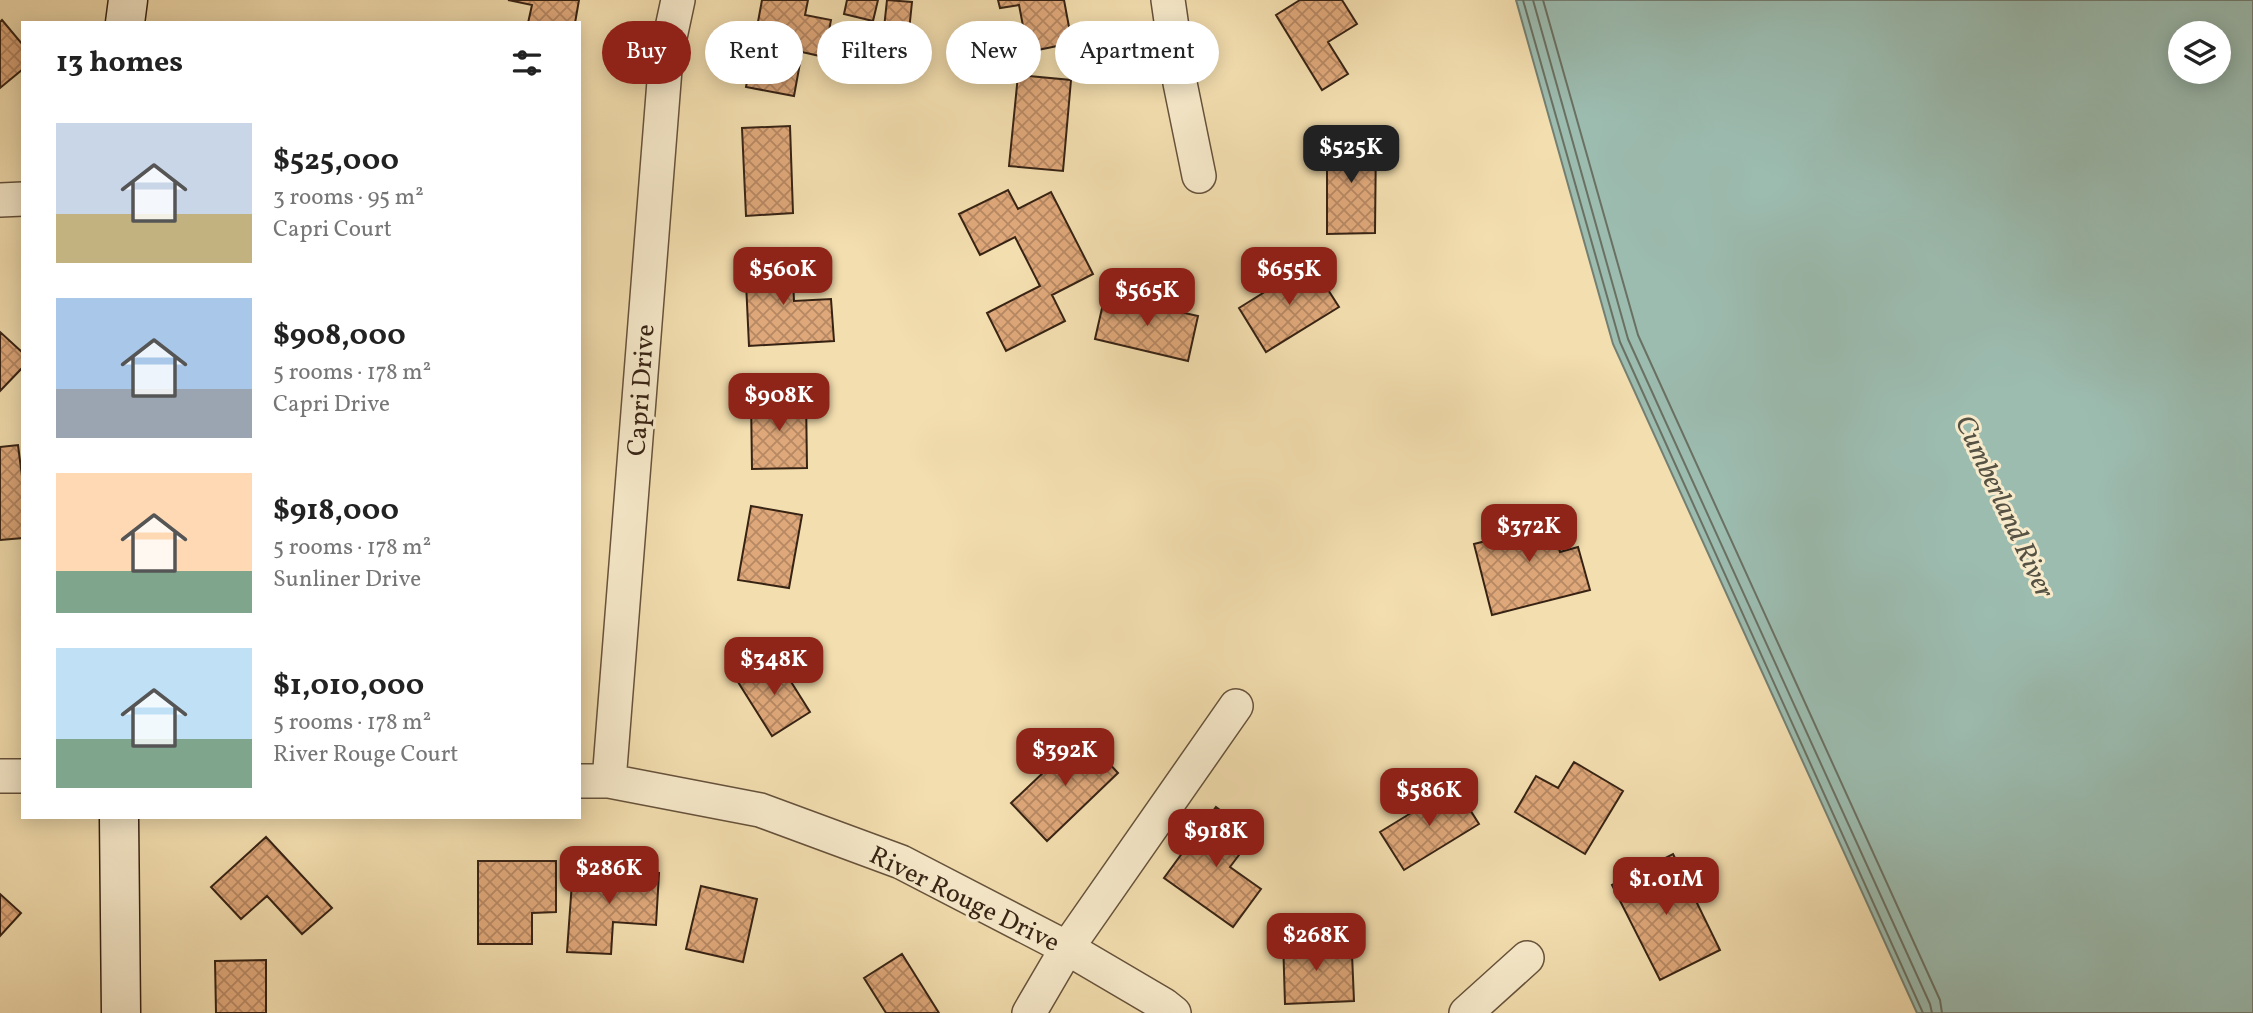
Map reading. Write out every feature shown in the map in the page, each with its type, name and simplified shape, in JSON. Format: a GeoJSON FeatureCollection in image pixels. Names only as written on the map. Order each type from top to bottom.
{"type":"FeatureCollection","features":[{"type":"Feature","properties":{"kind":"street"},"geometry":{"type":"LineString","coordinates":[[125,21],[128,0]]}},
{"type":"Feature","properties":{"kind":"street","name":"Capri Drive"},"geometry":{"type":"LineString","coordinates":[[594,781],[666,56],[678,0]]}},
{"type":"Feature","properties":{"kind":"street"},"geometry":{"type":"LineString","coordinates":[[1168,0],[1180,83],[1199,176]]}},
{"type":"Feature","properties":{"kind":"street"},"geometry":{"type":"LineString","coordinates":[[0,200],[21,199]]}},
{"type":"Feature","properties":{"kind":"street"},"geometry":{"type":"LineString","coordinates":[[1028,1013],[1067,948],[1236,706]]}},
{"type":"Feature","properties":{"kind":"street"},"geometry":{"type":"LineString","coordinates":[[0,776],[21,776]]}},
{"type":"Feature","properties":{"kind":"street","name":"River Rouge Drive"},"geometry":{"type":"LineString","coordinates":[[594,781],[760,810],[901,862],[1067,948],[1174,1013]]}},
{"type":"Feature","properties":{"kind":"street"},"geometry":{"type":"LineString","coordinates":[[120,819],[121,1013]]}},
{"type":"Feature","properties":{"kind":"street"},"geometry":{"type":"LineString","coordinates":[[1466,1013],[1527,958]]}},
{"type":"Feature","properties":{"kind":"water","name":"Cumberland River"},"geometry":{"type":"Polygon","coordinates":[[[1516,0],[2253,0],[2253,1013],[1917,1013],[1613,344],[1516,0]]]}},
{"type":"Feature","properties":{"kind":"building"},"geometry":{"type":"Polygon","coordinates":[[[508,0],[579,0],[575,21],[528,21],[532,5],[508,0]]]}},
{"type":"Feature","properties":{"kind":"building"},"geometry":{"type":"Polygon","coordinates":[[[762,0],[808,0],[805,15],[831,20],[817,21],[817,55],[803,52],[803,21],[758,21],[762,0]]]}},
{"type":"Feature","properties":{"kind":"building"},"geometry":{"type":"Polygon","coordinates":[[[847,0],[878,0],[873,21],[844,14],[847,0]]]}},
{"type":"Feature","properties":{"kind":"building"},"geometry":{"type":"Polygon","coordinates":[[[887,0],[912,2],[910,21],[885,21],[887,0]]]}},
{"type":"Feature","properties":{"kind":"building"},"geometry":{"type":"Polygon","coordinates":[[[998,0],[1064,0],[1068,21],[1055,21],[1055,46],[1041,49],[1041,21],[1022,21],[1019,5],[1000,8],[998,0]]]}},
{"type":"Feature","properties":{"kind":"building"},"geometry":{"type":"Polygon","coordinates":[[[1300,0],[1342,0],[1357,24],[1328,42],[1348,74],[1322,90],[1276,15],[1300,0]]]}},
{"type":"Feature","properties":{"kind":"building"},"geometry":{"type":"Polygon","coordinates":[[[2,20],[21,43],[21,71],[0,88],[2,20]]]}},
{"type":"Feature","properties":{"kind":"building"},"geometry":{"type":"Polygon","coordinates":[[[1041,77],[1055,78],[1055,84],[1071,84],[1063,171],[1009,166],[1017,84],[1041,84],[1041,77]]]}},
{"type":"Feature","properties":{"kind":"building"},"geometry":{"type":"Polygon","coordinates":[[[747,84],[796,84],[794,96],[746,87],[747,84]]]}},
{"type":"Feature","properties":{"kind":"building"},"geometry":{"type":"Polygon","coordinates":[[[790,126],[793,213],[746,216],[742,128],[790,126]]]}},
{"type":"Feature","properties":{"kind":"building"},"geometry":{"type":"Polygon","coordinates":[[[1327,136],[1376,136],[1375,233],[1327,234],[1327,136]]]}},
{"type":"Feature","properties":{"kind":"building"},"geometry":{"type":"Polygon","coordinates":[[[1008,190],[1018,209],[1051,192],[1093,274],[1052,295],[1065,321],[1006,351],[987,313],[1040,286],[1015,237],[980,255],[959,214],[1008,190]]]}},
{"type":"Feature","properties":{"kind":"building"},"geometry":{"type":"Polygon","coordinates":[[[792,258],[794,301],[831,299],[834,341],[749,346],[745,261],[792,258]]]}},
{"type":"Feature","properties":{"kind":"building"},"geometry":{"type":"Polygon","coordinates":[[[1311,263],[1339,307],[1266,352],[1239,308],[1311,263]]]}},
{"type":"Feature","properties":{"kind":"building"},"geometry":{"type":"Polygon","coordinates":[[[1105,295],[1198,316],[1188,361],[1095,339],[1105,295]]]}},
{"type":"Feature","properties":{"kind":"building"},"geometry":{"type":"Polygon","coordinates":[[[0,332],[21,351],[21,369],[0,391],[0,332]]]}},
{"type":"Feature","properties":{"kind":"building"},"geometry":{"type":"Polygon","coordinates":[[[806,396],[807,468],[752,469],[751,397],[806,396]]]}},
{"type":"Feature","properties":{"kind":"building"},"geometry":{"type":"Polygon","coordinates":[[[18,445],[21,468],[21,538],[0,540],[0,447],[18,445]]]}},
{"type":"Feature","properties":{"kind":"building"},"geometry":{"type":"Polygon","coordinates":[[[751,506],[802,515],[789,588],[738,580],[751,506]]]}},
{"type":"Feature","properties":{"kind":"building"},"geometry":{"type":"Polygon","coordinates":[[[1548,506],[1560,552],[1578,547],[1590,590],[1492,615],[1474,544],[1505,536],[1501,518],[1548,506]]]}},
{"type":"Feature","properties":{"kind":"building"},"geometry":{"type":"Polygon","coordinates":[[[776,658],[810,712],[772,736],[738,682],[776,658]]]}},
{"type":"Feature","properties":{"kind":"building"},"geometry":{"type":"Polygon","coordinates":[[[1083,735],[1118,773],[1047,841],[1011,803],[1083,735]]]}},
{"type":"Feature","properties":{"kind":"building"},"geometry":{"type":"Polygon","coordinates":[[[1574,762],[1623,791],[1585,854],[1515,812],[1536,776],[1558,788],[1574,762]]]}},
{"type":"Feature","properties":{"kind":"building"},"geometry":{"type":"Polygon","coordinates":[[[1455,786],[1479,824],[1404,870],[1380,832],[1455,786]]]}},
{"type":"Feature","properties":{"kind":"building"},"geometry":{"type":"Polygon","coordinates":[[[1216,807],[1254,835],[1230,867],[1261,889],[1233,927],[1164,878],[1216,807]]]}},
{"type":"Feature","properties":{"kind":"building"},"geometry":{"type":"Polygon","coordinates":[[[266,837],[332,908],[302,934],[267,896],[241,919],[211,887],[266,837]]]}},
{"type":"Feature","properties":{"kind":"building"},"geometry":{"type":"Polygon","coordinates":[[[1673,854],[1720,950],[1660,980],[1612,885],[1673,854]]]}},
{"type":"Feature","properties":{"kind":"building"},"geometry":{"type":"Polygon","coordinates":[[[478,861],[556,861],[556,912],[532,913],[532,944],[478,944],[478,861]]]}},
{"type":"Feature","properties":{"kind":"building"},"geometry":{"type":"Polygon","coordinates":[[[573,868],[659,873],[656,925],[613,922],[611,954],[567,952],[573,868]]]}},
{"type":"Feature","properties":{"kind":"building"},"geometry":{"type":"Polygon","coordinates":[[[701,886],[757,899],[743,962],[686,949],[701,886]]]}},
{"type":"Feature","properties":{"kind":"building"},"geometry":{"type":"Polygon","coordinates":[[[0,894],[21,913],[0,936],[0,894]]]}},
{"type":"Feature","properties":{"kind":"building"},"geometry":{"type":"Polygon","coordinates":[[[1326,938],[1327,955],[1352,954],[1354,1001],[1285,1004],[1283,939],[1326,938]]]}},
{"type":"Feature","properties":{"kind":"building"},"geometry":{"type":"Polygon","coordinates":[[[902,954],[939,1013],[886,1013],[864,978],[902,954]]]}},
{"type":"Feature","properties":{"kind":"building"},"geometry":{"type":"Polygon","coordinates":[[[266,960],[266,1013],[216,1013],[215,961],[266,960]]]}}]}
